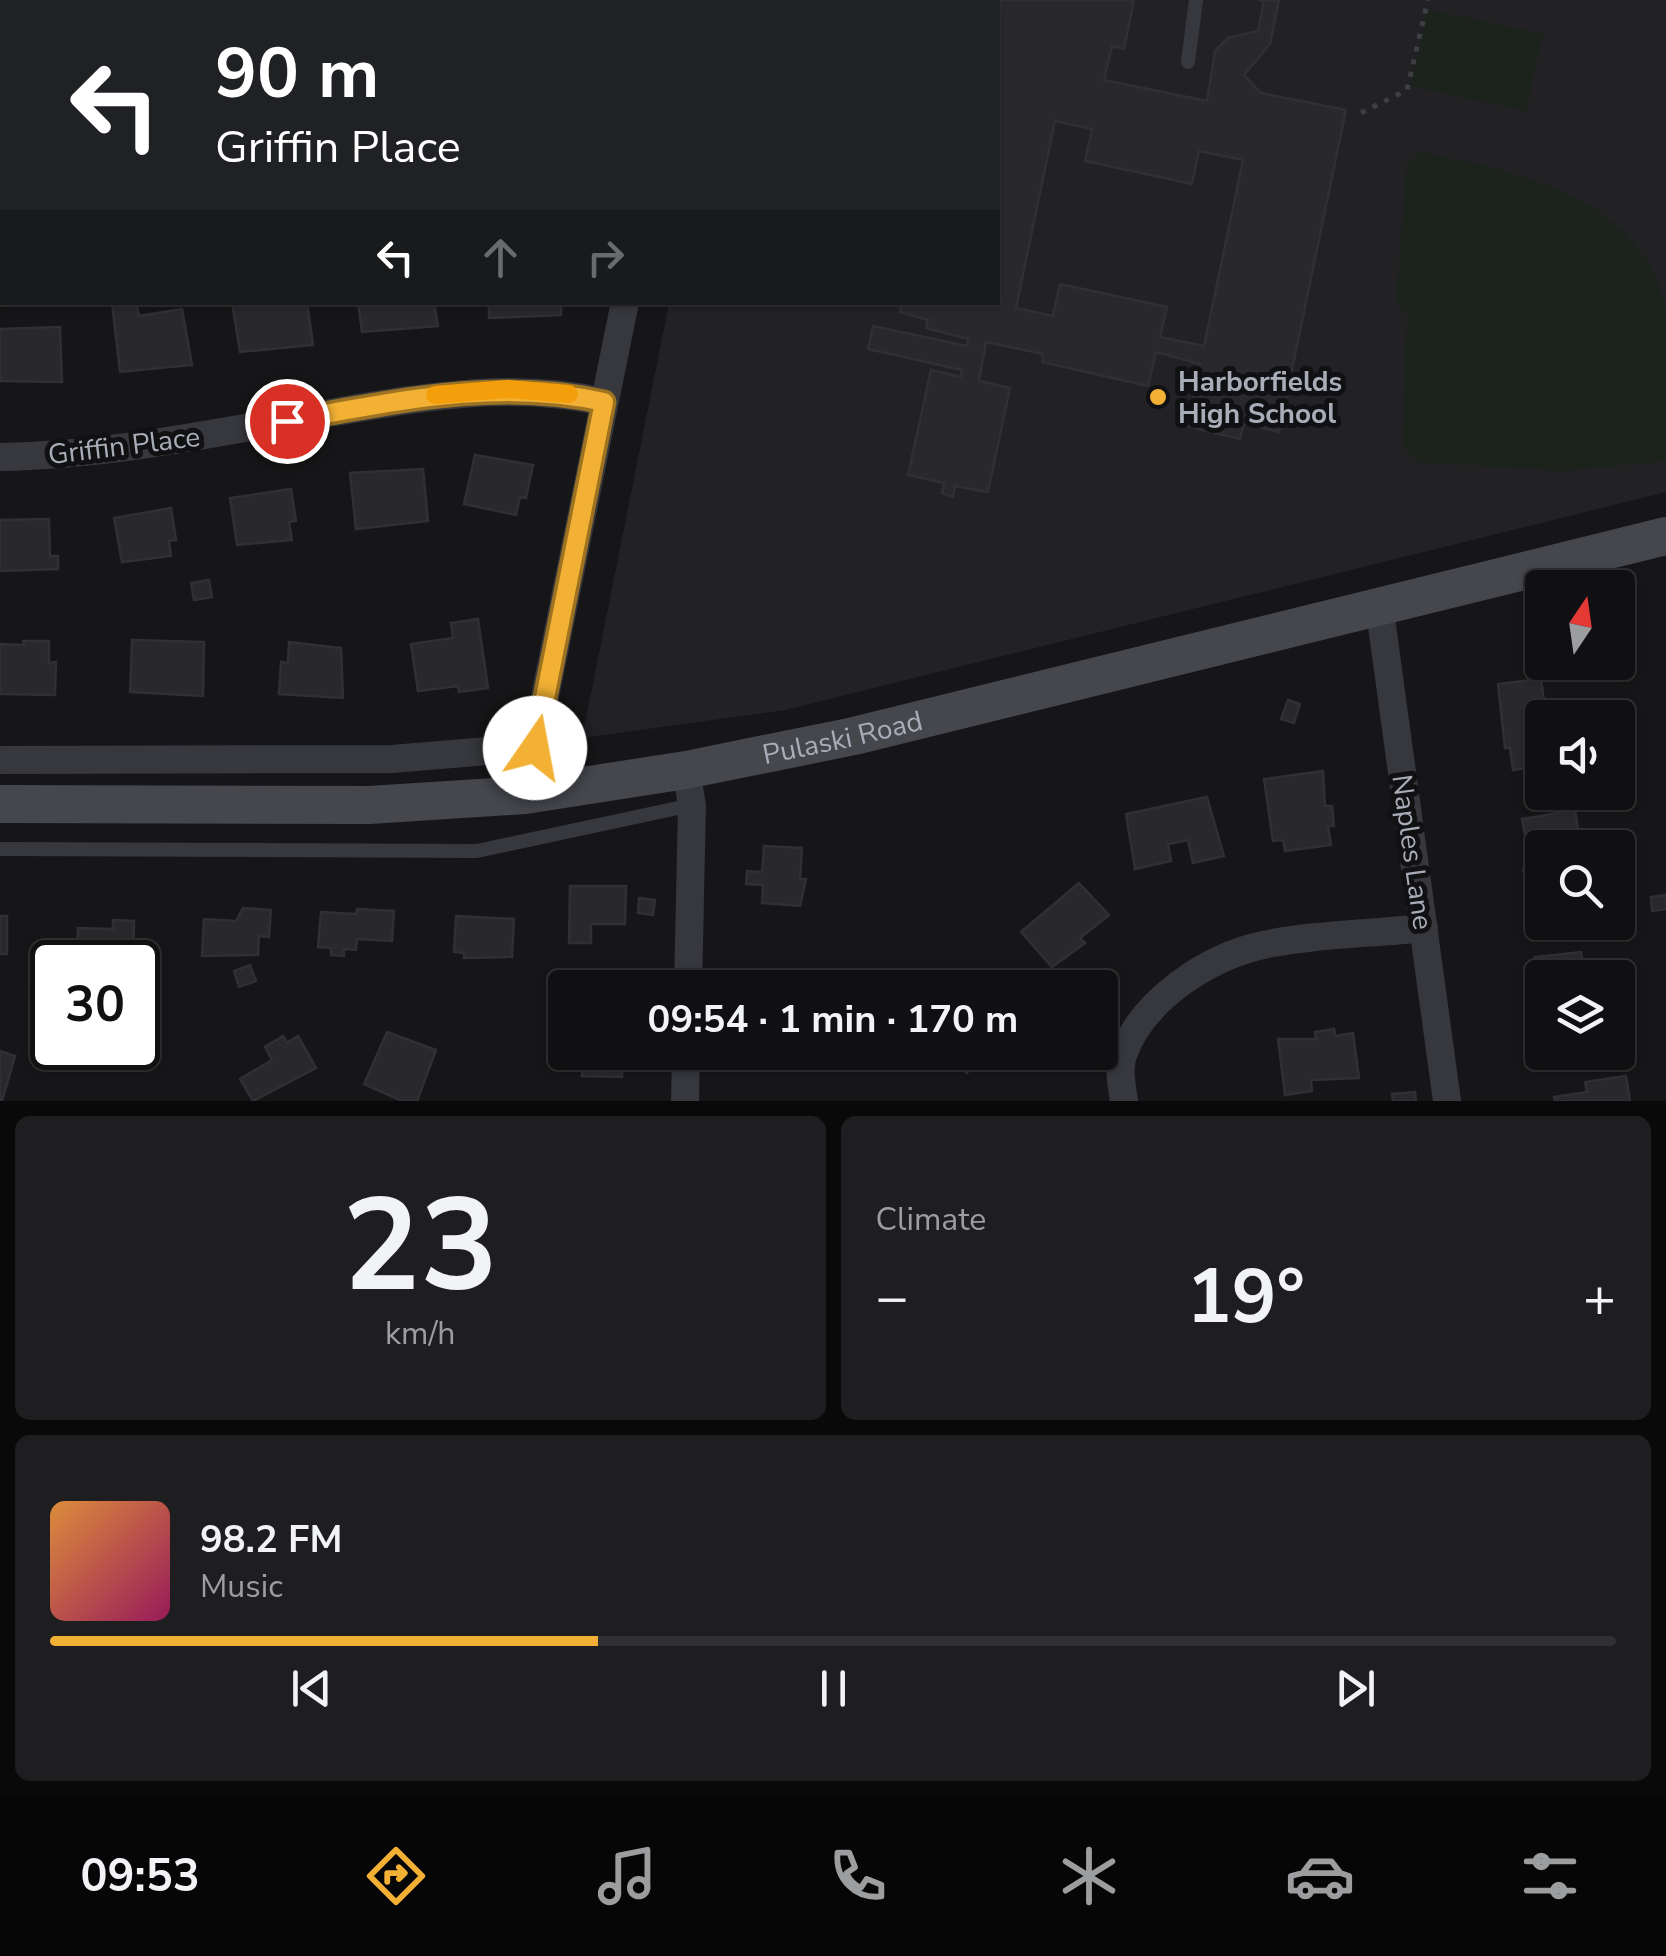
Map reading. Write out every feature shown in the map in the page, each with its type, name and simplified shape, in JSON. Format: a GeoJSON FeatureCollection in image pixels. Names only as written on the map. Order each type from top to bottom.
{"type":"FeatureCollection","features":[{"type":"Feature","properties":{"kind":"main road","name":"Pulaski Road"},"geometry":{"type":"LineString","coordinates":[[0,804],[369,805],[689,788],[854,736],[1379,604],[1664,541]]}},
{"type":"Feature","properties":{"kind":"street"},"geometry":{"type":"LineString","coordinates":[[525,795],[624,305]]}},
{"type":"Feature","properties":{"kind":"street","name":"Griffin Place"},"geometry":{"type":"LineString","coordinates":[[0,457],[136,447],[438,394],[555,391],[604,402]]}},
{"type":"Feature","properties":{"kind":"street","name":"Naples Lane"},"geometry":{"type":"LineString","coordinates":[[1379,604],[1447,1101]]}},
{"type":"Feature","properties":{"kind":"street"},"geometry":{"type":"LineString","coordinates":[[0,760],[392,760],[535,748]]}},
{"type":"Feature","properties":{"kind":"street"},"geometry":{"type":"LineString","coordinates":[[688,970],[689,788]]}},
{"type":"Feature","properties":{"kind":"street"},"geometry":{"type":"LineString","coordinates":[[1124,1101],[1120,1073],[1130,1043],[1150,1009],[1198,972],[1261,945],[1424,928]]}},
{"type":"Feature","properties":{"kind":"street"},"geometry":{"type":"LineString","coordinates":[[685,1101],[686,1070]]}},
{"type":"Feature","properties":{"kind":"lane"},"geometry":{"type":"LineString","coordinates":[[1188,62],[1196,0]]}},
{"type":"Feature","properties":{"kind":"lane"},"geometry":{"type":"LineString","coordinates":[[0,849],[476,852],[689,788]]}},
{"type":"Feature","properties":{"kind":"path"},"geometry":{"type":"LineString","coordinates":[[1361,113],[1407,90],[1428,0]]}},
{"type":"Feature","properties":{"kind":"shaded area","name":"Harborfields High School"},"geometry":{"type":"Polygon","coordinates":[[[1000,0],[1666,0],[1666,492],[785,710],[582,738],[669,305],[1000,305],[1000,0]]]}},
{"type":"Feature","properties":{"kind":"shaded area"},"geometry":{"type":"Polygon","coordinates":[[[1427,9],[1543,34],[1526,111],[1410,86],[1427,9]]]}},
{"type":"Feature","properties":{"kind":"shaded area"},"geometry":{"type":"Polygon","coordinates":[[[1419,152],[1495,169],[1571,196],[1605,217],[1633,242],[1654,274],[1666,314],[1666,461],[1564,471],[1417,462],[1402,447],[1407,313],[1396,302],[1407,164],[1419,152]]]}},
{"type":"Feature","properties":{"kind":"building"},"geometry":{"type":"Polygon","coordinates":[[[1000,0],[1134,0],[1124,49],[1112,46],[1104,80],[1207,101],[1215,51],[1228,38],[1258,31],[1264,1],[1259,0],[1279,0],[1270,44],[1244,75],[1261,93],[1346,110],[1279,432],[1244,423],[1240,439],[1187,426],[1200,364],[1156,352],[1148,386],[1042,362],[1043,354],[986,342],[979,381],[1010,388],[988,492],[955,486],[953,497],[942,493],[944,483],[908,475],[931,370],[961,377],[962,370],[868,349],[873,326],[967,346],[968,339],[926,328],[928,320],[900,312],[901,305],[1000,305],[1000,0]],[[1055,121],[1016,308],[1053,316],[1060,284],[1167,307],[1160,337],[1204,346],[1243,160],[1199,151],[1192,184],[1085,161],[1092,129],[1055,121]]]}},
{"type":"Feature","properties":{"kind":"building"},"geometry":{"type":"Polygon","coordinates":[[[112,305],[137,305],[139,316],[182,309],[192,365],[120,372],[112,305]]]}},
{"type":"Feature","properties":{"kind":"building"},"geometry":{"type":"Polygon","coordinates":[[[232,305],[307,305],[313,345],[240,352],[232,305]]]}},
{"type":"Feature","properties":{"kind":"building"},"geometry":{"type":"Polygon","coordinates":[[[358,305],[434,305],[438,326],[362,332],[358,305]]]}},
{"type":"Feature","properties":{"kind":"building"},"geometry":{"type":"Polygon","coordinates":[[[489,305],[561,305],[561,315],[489,318],[489,305]]]}},
{"type":"Feature","properties":{"kind":"building"},"geometry":{"type":"Polygon","coordinates":[[[60,327],[62,382],[0,381],[0,329],[60,327]]]}},
{"type":"Feature","properties":{"kind":"building"},"geometry":{"type":"Polygon","coordinates":[[[475,455],[533,465],[526,498],[520,497],[516,515],[464,504],[475,455]]]}},
{"type":"Feature","properties":{"kind":"building"},"geometry":{"type":"Polygon","coordinates":[[[423,469],[428,521],[356,529],[350,473],[423,469]]]}},
{"type":"Feature","properties":{"kind":"building"},"geometry":{"type":"Polygon","coordinates":[[[291,489],[296,521],[289,522],[292,540],[237,545],[230,498],[291,489]]]}},
{"type":"Feature","properties":{"kind":"building"},"geometry":{"type":"Polygon","coordinates":[[[171,508],[176,540],[169,541],[171,556],[122,562],[114,518],[171,508]]]}},
{"type":"Feature","properties":{"kind":"building"},"geometry":{"type":"Polygon","coordinates":[[[49,519],[50,556],[58,556],[58,569],[0,571],[0,520],[49,519]]]}},
{"type":"Feature","properties":{"kind":"building"},"geometry":{"type":"Polygon","coordinates":[[[209,580],[212,597],[194,600],[191,583],[209,580]]]}},
{"type":"Feature","properties":{"kind":"building"},"geometry":{"type":"Polygon","coordinates":[[[478,619],[488,688],[459,692],[458,686],[418,691],[411,644],[453,638],[451,623],[478,619]]]}},
{"type":"Feature","properties":{"kind":"building"},"geometry":{"type":"Polygon","coordinates":[[[132,640],[204,642],[203,696],[130,692],[132,640]]]}},
{"type":"Feature","properties":{"kind":"building"},"geometry":{"type":"Polygon","coordinates":[[[23,641],[49,641],[49,663],[56,662],[55,695],[0,694],[0,644],[24,645],[23,641]]]}},
{"type":"Feature","properties":{"kind":"building"},"geometry":{"type":"Polygon","coordinates":[[[289,642],[341,648],[343,698],[279,694],[281,662],[288,663],[289,642]]]}},
{"type":"Feature","properties":{"kind":"building"},"geometry":{"type":"Polygon","coordinates":[[[1541,680],[1544,700],[1525,700],[1525,768],[1513,770],[1510,748],[1505,748],[1498,684],[1541,680]]]}},
{"type":"Feature","properties":{"kind":"building"},"geometry":{"type":"Polygon","coordinates":[[[1288,700],[1300,704],[1294,723],[1281,719],[1288,700]]]}},
{"type":"Feature","properties":{"kind":"building"},"geometry":{"type":"Polygon","coordinates":[[[1323,771],[1325,806],[1332,806],[1334,826],[1328,826],[1331,845],[1285,851],[1283,840],[1273,841],[1264,779],[1323,771]]]}},
{"type":"Feature","properties":{"kind":"building"},"geometry":{"type":"Polygon","coordinates":[[[1207,797],[1224,856],[1193,863],[1188,840],[1168,844],[1171,861],[1135,869],[1126,814],[1207,797]]]}},
{"type":"Feature","properties":{"kind":"building"},"geometry":{"type":"Polygon","coordinates":[[[1575,810],[1578,830],[1525,830],[1525,834],[1522,819],[1575,810]]]}},
{"type":"Feature","properties":{"kind":"building"},"geometry":{"type":"Polygon","coordinates":[[[764,846],[802,848],[800,879],[806,879],[800,906],[762,903],[763,885],[746,884],[747,871],[762,872],[764,846]]]}},
{"type":"Feature","properties":{"kind":"building"},"geometry":{"type":"Polygon","coordinates":[[[1079,883],[1109,915],[1080,938],[1085,943],[1052,967],[1021,932],[1079,883]]]}},
{"type":"Feature","properties":{"kind":"building"},"geometry":{"type":"Polygon","coordinates":[[[570,886],[626,886],[625,924],[591,924],[591,943],[569,943],[570,886]]]}},
{"type":"Feature","properties":{"kind":"building"},"geometry":{"type":"Polygon","coordinates":[[[1666,895],[1666,909],[1652,911],[1651,897],[1666,895]]]}},
{"type":"Feature","properties":{"kind":"building"},"geometry":{"type":"Polygon","coordinates":[[[639,898],[655,900],[653,915],[638,913],[639,898]]]}},
{"type":"Feature","properties":{"kind":"building"},"geometry":{"type":"Polygon","coordinates":[[[243,908],[271,910],[269,937],[259,936],[258,955],[202,956],[204,919],[236,921],[243,908]]]}},
{"type":"Feature","properties":{"kind":"building"},"geometry":{"type":"Polygon","coordinates":[[[357,909],[394,911],[392,941],[357,939],[356,950],[344,949],[344,956],[331,955],[331,948],[318,947],[321,912],[356,914],[357,909]]]}},
{"type":"Feature","properties":{"kind":"building"},"geometry":{"type":"Polygon","coordinates":[[[0,916],[7,916],[7,954],[0,954],[0,916]]]}},
{"type":"Feature","properties":{"kind":"building"},"geometry":{"type":"Polygon","coordinates":[[[456,916],[514,919],[512,957],[464,958],[464,953],[454,952],[456,916]]]}},
{"type":"Feature","properties":{"kind":"building"},"geometry":{"type":"Polygon","coordinates":[[[113,920],[134,921],[134,940],[78,940],[78,928],[113,929],[113,920]]]}},
{"type":"Feature","properties":{"kind":"building"},"geometry":{"type":"Polygon","coordinates":[[[1581,952],[1582,960],[1536,960],[1535,957],[1581,952]]]}},
{"type":"Feature","properties":{"kind":"building"},"geometry":{"type":"Polygon","coordinates":[[[250,965],[256,981],[239,987],[234,971],[250,965]]]}},
{"type":"Feature","properties":{"kind":"building"},"geometry":{"type":"Polygon","coordinates":[[[1334,1029],[1335,1036],[1353,1033],[1359,1078],[1311,1080],[1312,1091],[1285,1095],[1278,1039],[1316,1039],[1315,1032],[1334,1029]]]}},
{"type":"Feature","properties":{"kind":"building"},"geometry":{"type":"Polygon","coordinates":[[[387,1032],[436,1050],[417,1101],[402,1101],[364,1084],[387,1032]]]}},
{"type":"Feature","properties":{"kind":"building"},"geometry":{"type":"Polygon","coordinates":[[[283,1036],[287,1043],[298,1036],[316,1068],[253,1101],[240,1079],[272,1060],[265,1047],[283,1036]]]}},
{"type":"Feature","properties":{"kind":"building"},"geometry":{"type":"Polygon","coordinates":[[[0,1051],[15,1056],[2,1101],[0,1101],[0,1051]]]}},
{"type":"Feature","properties":{"kind":"building"},"geometry":{"type":"Polygon","coordinates":[[[582,1070],[622,1070],[622,1077],[582,1076],[582,1070]]]}},
{"type":"Feature","properties":{"kind":"building"},"geometry":{"type":"Polygon","coordinates":[[[1626,1076],[1630,1101],[1555,1101],[1554,1097],[1587,1092],[1585,1082],[1626,1076]]]}},
{"type":"Feature","properties":{"kind":"building"},"geometry":{"type":"Polygon","coordinates":[[[1415,1092],[1416,1101],[1393,1101],[1392,1094],[1415,1092]]]}},
{"type":"Feature","properties":{"kind":"slow traffic"},"geometry":{"type":"LineString","coordinates":[[435,395],[507,389],[569,394]]}},
{"type":"Feature","properties":{"kind":"place","name":"Harborfields High School"},"geometry":{"type":"Point","coordinates":[1158,397]}},
{"type":"Feature","properties":{"kind":"route"},"geometry":{"type":"LineString","coordinates":[[287,421],[438,394],[507,389],[555,391],[604,402],[535,748]]}}]}
